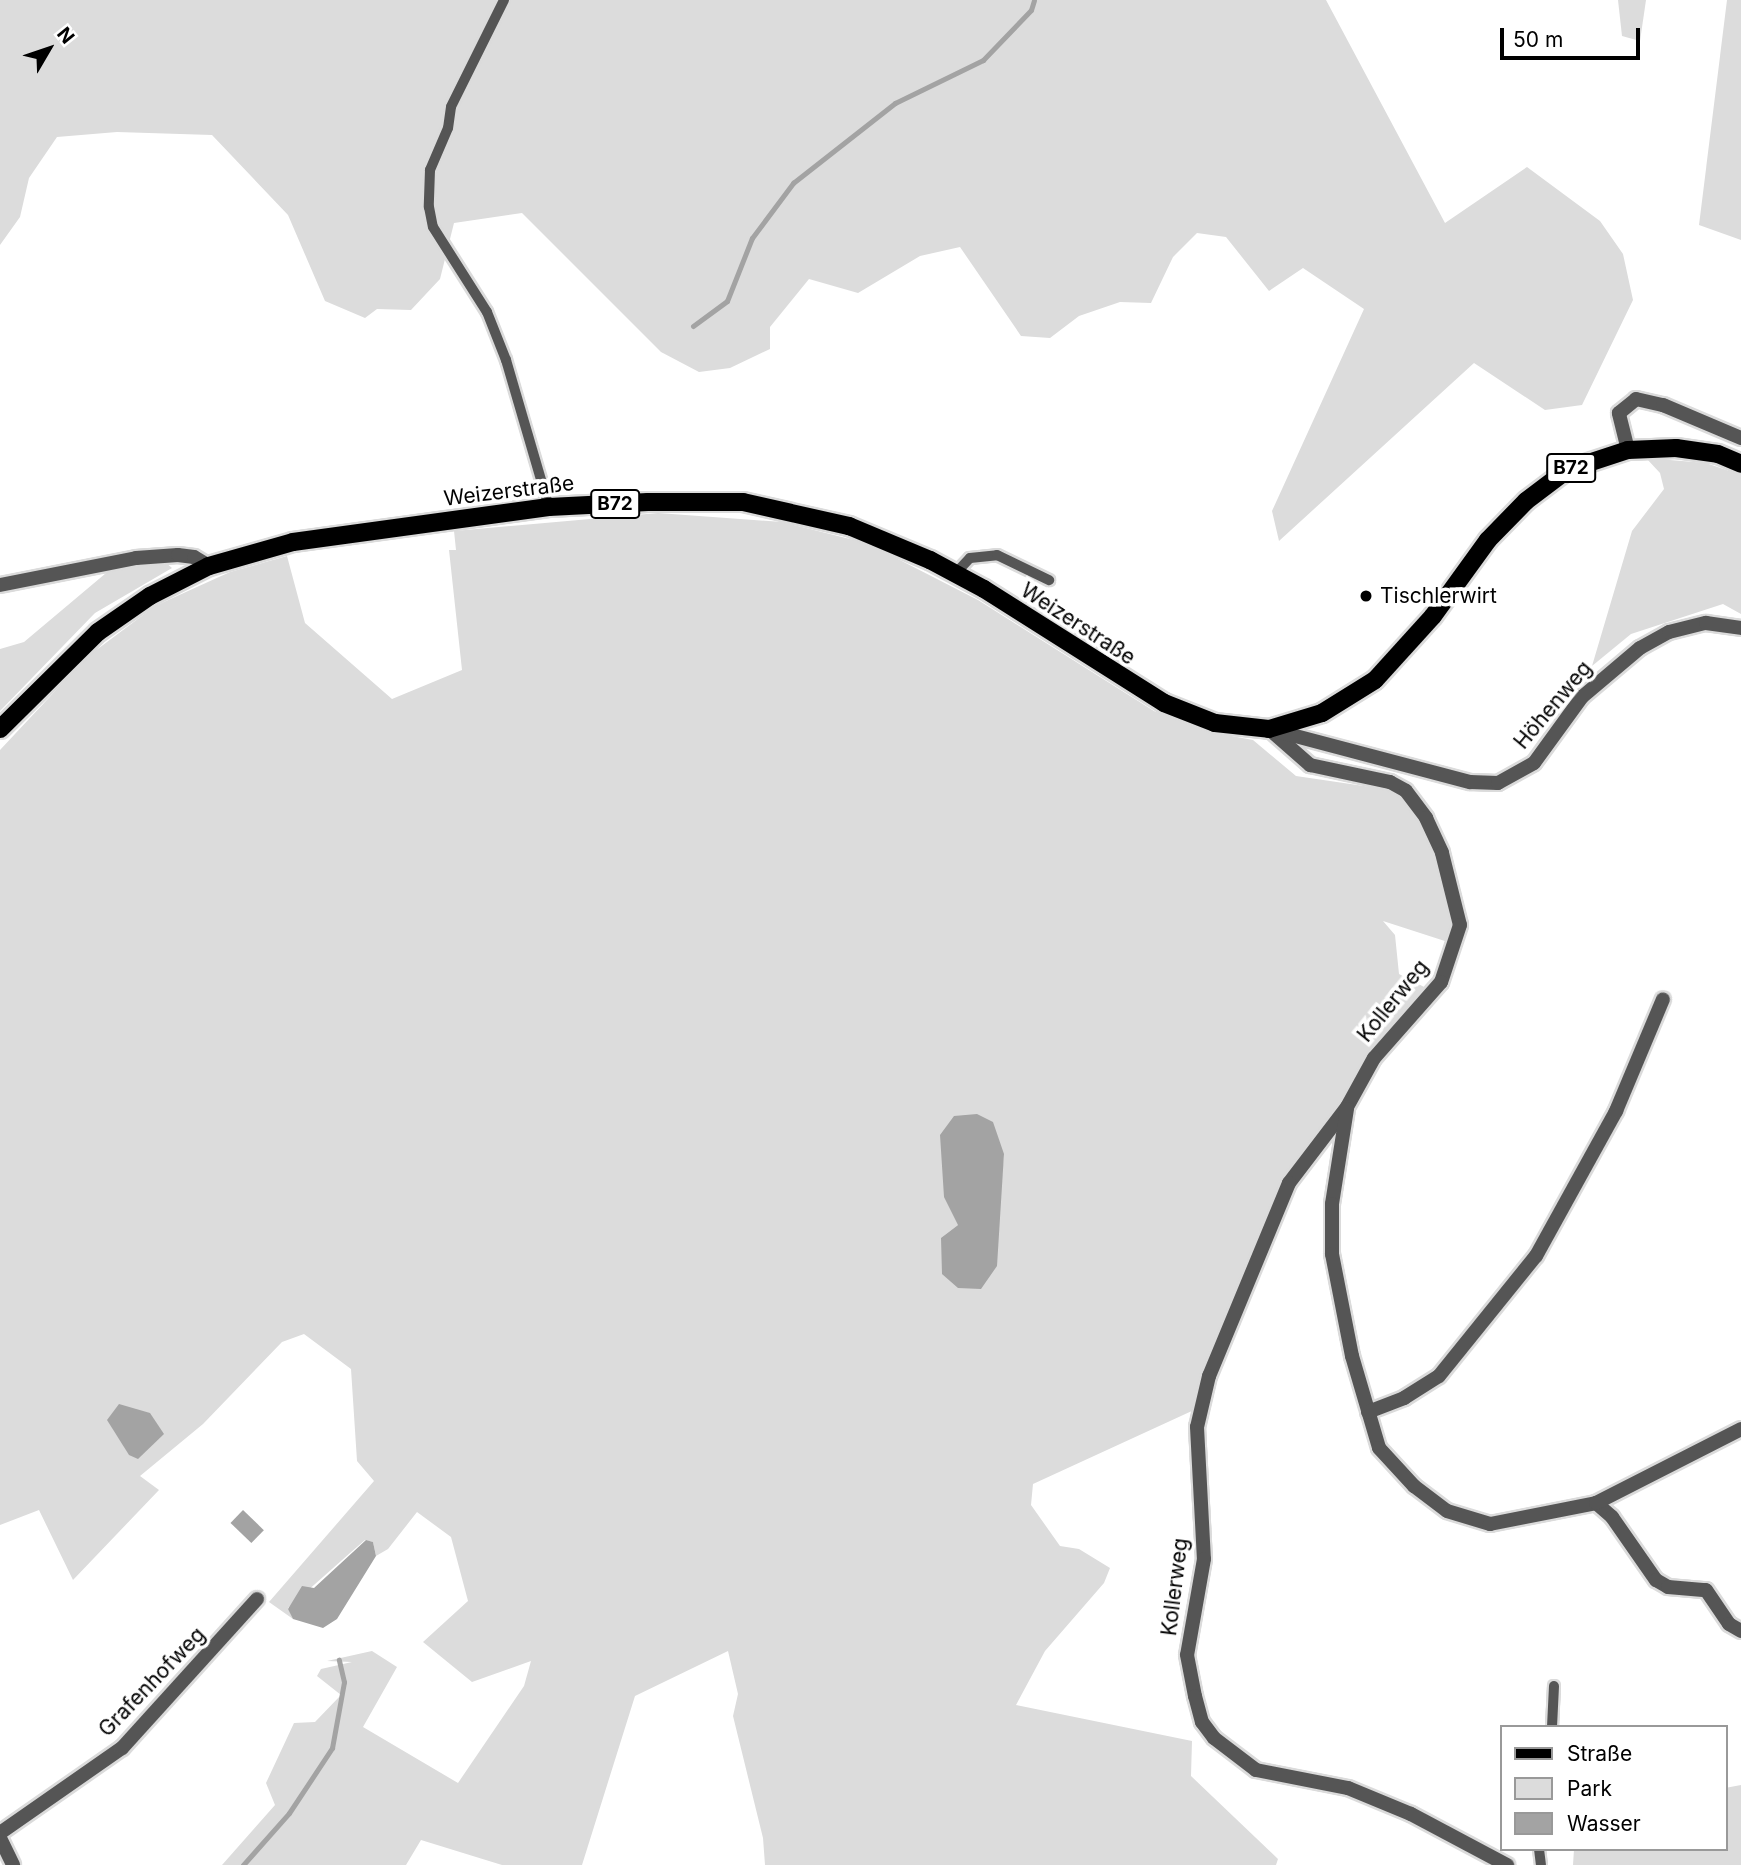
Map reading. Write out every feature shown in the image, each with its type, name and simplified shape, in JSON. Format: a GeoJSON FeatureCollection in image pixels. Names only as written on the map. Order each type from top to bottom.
{"type":"FeatureCollection","features":[{"type":"Feature","properties":{"kind":"main road","name":"Weizerstraße"},"geometry":{"type":"LineString","coordinates":[[209,566],[293,542],[549,508],[743,502],[849,526],[955,573],[1164,703],[1215,723],[1269,729],[1301,721],[1350,700],[1410,642],[1488,540],[1525,501],[1567,470],[1628,450],[1676,448],[1718,454],[1741,464]]}},
{"type":"Feature","properties":{"kind":"main road","name":"B72"},"geometry":{"type":"LineString","coordinates":[[0,729],[98,632],[150,596],[209,566]]}},
{"type":"Feature","properties":{"kind":"street"},"geometry":{"type":"LineString","coordinates":[[1628,450],[1619,426],[1619,413],[1636,399],[1663,405],[1741,438]]}},
{"type":"Feature","properties":{"kind":"street"},"geometry":{"type":"LineString","coordinates":[[0,585],[136,558],[178,555],[194,557],[209,566]]}},
{"type":"Feature","properties":{"kind":"street","name":"Höhenweg"},"geometry":{"type":"LineString","coordinates":[[1269,729],[1471,782],[1497,783],[1534,763],[1582,697],[1640,648],[1669,632],[1706,623],[1741,628]]}},
{"type":"Feature","properties":{"kind":"street","name":"Kollerweg"},"geometry":{"type":"LineString","coordinates":[[1269,729],[1310,765],[1383,780],[1406,791],[1434,832],[1455,891],[1459,933],[1444,977],[1374,1058],[1347,1107],[1300,1164],[1279,1202],[1204,1393],[1197,1442],[1204,1559],[1187,1655],[1195,1696],[1202,1722],[1214,1738],[1256,1770],[1348,1788],[1411,1814],[1507,1865]]}},
{"type":"Feature","properties":{"kind":"street"},"geometry":{"type":"LineString","coordinates":[[1368,1412],[1404,1398],[1439,1376],[1536,1256],[1616,1111],[1663,999]]}},
{"type":"Feature","properties":{"kind":"street","name":"Kollerweg"},"geometry":{"type":"LineString","coordinates":[[1347,1107],[1332,1204],[1332,1254],[1368,1412],[1379,1448],[1414,1486],[1447,1511],[1490,1524],[1596,1503],[1741,1430]]}},
{"type":"Feature","properties":{"kind":"street"},"geometry":{"type":"LineString","coordinates":[[1596,1503],[1612,1517],[1656,1580],[1668,1587],[1706,1590],[1729,1624],[1741,1630]]}},
{"type":"Feature","properties":{"kind":"street","name":"Grafenhofweg"},"geometry":{"type":"LineString","coordinates":[[13,1865],[0,1835],[122,1748],[257,1599]]}},
{"type":"Feature","properties":{"kind":"lane"},"geometry":{"type":"LineString","coordinates":[[504,0],[451,107],[448,128],[430,170],[429,207],[433,227],[487,313],[506,359],[549,508]]}},
{"type":"Feature","properties":{"kind":"lane"},"geometry":{"type":"LineString","coordinates":[[955,573],[970,558],[997,555],[1049,580]]}},
{"type":"Feature","properties":{"kind":"lane"},"geometry":{"type":"LineString","coordinates":[[1552,1725],[1554,1686]]}},
{"type":"Feature","properties":{"kind":"green space"},"geometry":{"type":"Polygon","coordinates":[[[0,0],[1326,0],[1445,223],[1527,167],[1600,221],[1623,254],[1633,300],[1582,405],[1545,410],[1474,363],[1279,541],[1272,511],[1364,309],[1303,268],[1269,291],[1226,237],[1197,233],[1173,257],[1151,303],[1120,302],[1079,316],[1050,338],[1021,336],[960,247],[920,256],[858,293],[809,279],[770,327],[770,349],[730,368],[699,372],[661,352],[522,213],[454,223],[440,279],[411,310],[377,309],[365,318],[325,301],[288,215],[212,135],[117,132],[57,137],[29,178],[20,217],[0,245],[0,0]]]}},
{"type":"Feature","properties":{"kind":"green space"},"geometry":{"type":"Polygon","coordinates":[[[1618,0],[1646,0],[1640,41],[1622,36],[1618,0]]]}},
{"type":"Feature","properties":{"kind":"green space"},"geometry":{"type":"Polygon","coordinates":[[[1727,0],[1741,0],[1741,240],[1699,225],[1727,0]]]}},
{"type":"Feature","properties":{"kind":"green space"},"geometry":{"type":"Polygon","coordinates":[[[1646,458],[1706,463],[1741,475],[1741,614],[1723,604],[1631,634],[1592,666],[1632,531],[1664,489],[1660,473],[1646,458]]]}},
{"type":"Feature","properties":{"kind":"green space"},"geometry":{"type":"Polygon","coordinates":[[[658,513],[782,522],[854,540],[894,557],[978,600],[1154,711],[1205,731],[1253,740],[1296,776],[1398,791],[1414,810],[1437,855],[1454,919],[1451,943],[1383,921],[1395,935],[1399,974],[1428,989],[1284,1180],[1232,1300],[1194,1410],[1033,1484],[1031,1505],[1060,1546],[1079,1549],[1110,1568],[1104,1583],[1045,1651],[1016,1705],[1192,1741],[1191,1776],[1278,1859],[1276,1865],[765,1865],[763,1838],[733,1716],[738,1694],[728,1651],[635,1696],[582,1865],[502,1865],[421,1840],[406,1865],[222,1865],[275,1805],[266,1783],[294,1723],[315,1722],[341,1695],[317,1676],[321,1669],[352,1662],[327,1661],[372,1651],[397,1667],[363,1727],[458,1783],[524,1686],[531,1661],[472,1682],[423,1642],[468,1601],[451,1537],[417,1512],[388,1549],[376,1556],[373,1542],[365,1540],[288,1608],[293,1619],[269,1602],[374,1481],[357,1461],[351,1369],[304,1334],[282,1342],[203,1424],[140,1476],[159,1490],[73,1580],[39,1510],[0,1525],[0,750],[87,657],[155,606],[230,572],[287,556],[305,623],[392,699],[462,670],[449,550],[456,550],[454,531],[658,513]],[[1004,1154],[958,1225],[941,1238],[1000,1196],[1004,1154]]]}},
{"type":"Feature","properties":{"kind":"green space"},"geometry":{"type":"Polygon","coordinates":[[[165,562],[172,568],[95,613],[0,711],[0,649],[24,642],[112,568],[165,562]]]}},
{"type":"Feature","properties":{"kind":"green space"},"geometry":{"type":"Polygon","coordinates":[[[1741,1785],[1741,1865],[1573,1865],[1574,1851],[1727,1851],[1727,1788],[1741,1785]]]}},
{"type":"Feature","properties":{"kind":"water"},"geometry":{"type":"Polygon","coordinates":[[[977,1114],[993,1122],[1004,1154],[997,1266],[981,1289],[958,1288],[942,1274],[941,1238],[958,1225],[944,1197],[940,1135],[954,1116],[977,1114]]]}},
{"type":"Feature","properties":{"kind":"water"},"geometry":{"type":"Polygon","coordinates":[[[119,1404],[150,1413],[164,1434],[138,1459],[129,1455],[107,1420],[119,1404]]]}},
{"type":"Feature","properties":{"kind":"water"},"geometry":{"type":"Polygon","coordinates":[[[243,1510],[264,1530],[251,1543],[230,1523],[243,1510]]]}},
{"type":"Feature","properties":{"kind":"water"},"geometry":{"type":"Polygon","coordinates":[[[366,1540],[373,1542],[376,1556],[337,1619],[323,1628],[293,1619],[288,1609],[302,1586],[314,1588],[366,1540]]]}},
{"type":"Feature","properties":{"kind":"waterway"},"geometry":{"type":"LineString","coordinates":[[693,326],[727,301],[752,238],[793,183],[895,103],[983,60],[1031,10],[1034,0]]}},
{"type":"Feature","properties":{"kind":"waterway"},"geometry":{"type":"LineString","coordinates":[[243,1865],[289,1813],[332,1748],[344,1682],[339,1660]]}},
{"type":"Feature","properties":{"kind":"place","name":"Tischlerwirt"},"geometry":{"type":"Point","coordinates":[1366,596]}}]}
